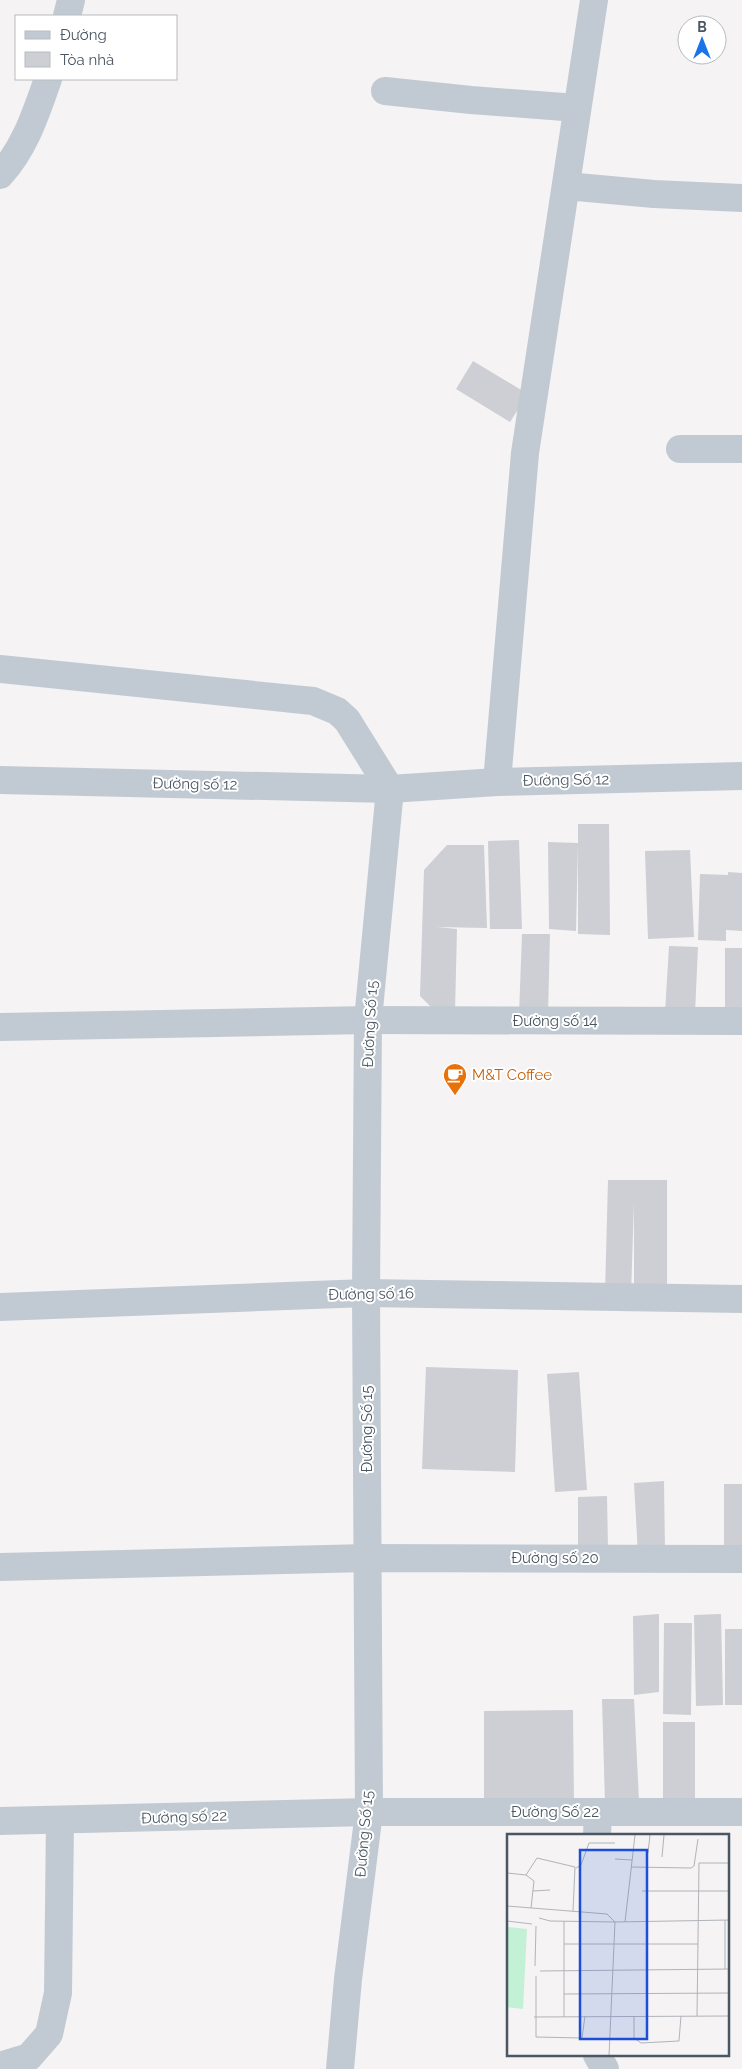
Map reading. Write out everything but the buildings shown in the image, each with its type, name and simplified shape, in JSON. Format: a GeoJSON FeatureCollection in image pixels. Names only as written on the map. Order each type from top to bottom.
{"type":"FeatureCollection","features":[{"type":"Feature","properties":{"kind":"street"},"geometry":{"type":"LineString","coordinates":[[67,15],[71,0]]}},
{"type":"Feature","properties":{"kind":"street"},"geometry":{"type":"LineString","coordinates":[[497,782],[525,453],[594,0]]}},
{"type":"Feature","properties":{"kind":"street"},"geometry":{"type":"LineString","coordinates":[[0,175],[15,159],[35,116],[48,80]]}},
{"type":"Feature","properties":{"kind":"street"},"geometry":{"type":"LineString","coordinates":[[385,91],[577,108]]}},
{"type":"Feature","properties":{"kind":"street"},"geometry":{"type":"LineString","coordinates":[[566,186],[654,194],[742,198]]}},
{"type":"Feature","properties":{"kind":"street"},"geometry":{"type":"LineString","coordinates":[[680,449],[742,449]]}},
{"type":"Feature","properties":{"kind":"street"},"geometry":{"type":"LineString","coordinates":[[0,669],[313,701],[337,711],[348,720],[390,789]]}},
{"type":"Feature","properties":{"kind":"street","name":"Đường Số 12"},"geometry":{"type":"LineString","coordinates":[[390,789],[497,782],[742,776]]}},
{"type":"Feature","properties":{"kind":"street","name":"Đường số 12"},"geometry":{"type":"LineString","coordinates":[[0,780],[390,789]]}},
{"type":"Feature","properties":{"kind":"street","name":"Đường Số 15"},"geometry":{"type":"LineString","coordinates":[[340,2069],[348,1979],[369,1812],[366,1293],[368,1020],[390,789]]}},
{"type":"Feature","properties":{"kind":"street","name":"Đường số 14"},"geometry":{"type":"LineString","coordinates":[[0,1027],[368,1020],[742,1021]]}},
{"type":"Feature","properties":{"kind":"street","name":"Đường số 16"},"geometry":{"type":"LineString","coordinates":[[0,1307],[366,1293],[742,1298]]}},
{"type":"Feature","properties":{"kind":"street","name":"Đường số 20"},"geometry":{"type":"LineString","coordinates":[[0,1567],[367,1558],[742,1559]]}},
{"type":"Feature","properties":{"kind":"street","name":"Đường số 22"},"geometry":{"type":"LineString","coordinates":[[0,1821],[369,1812]]}},
{"type":"Feature","properties":{"kind":"street","name":"Đường Số 22"},"geometry":{"type":"LineString","coordinates":[[369,1812],[597,1824],[742,1812]]}},
{"type":"Feature","properties":{"kind":"street"},"geometry":{"type":"LineString","coordinates":[[0,2066],[29,2056],[49,2034],[58,1993],[60,1820]]}},
{"type":"Feature","properties":{"kind":"street"},"geometry":{"type":"LineString","coordinates":[[598,2056],[605,2069]]}},
{"type":"Feature","properties":{"kind":"place","name":"M&T Coffee"},"geometry":{"type":"Point","coordinates":[455,1096]}}]}
